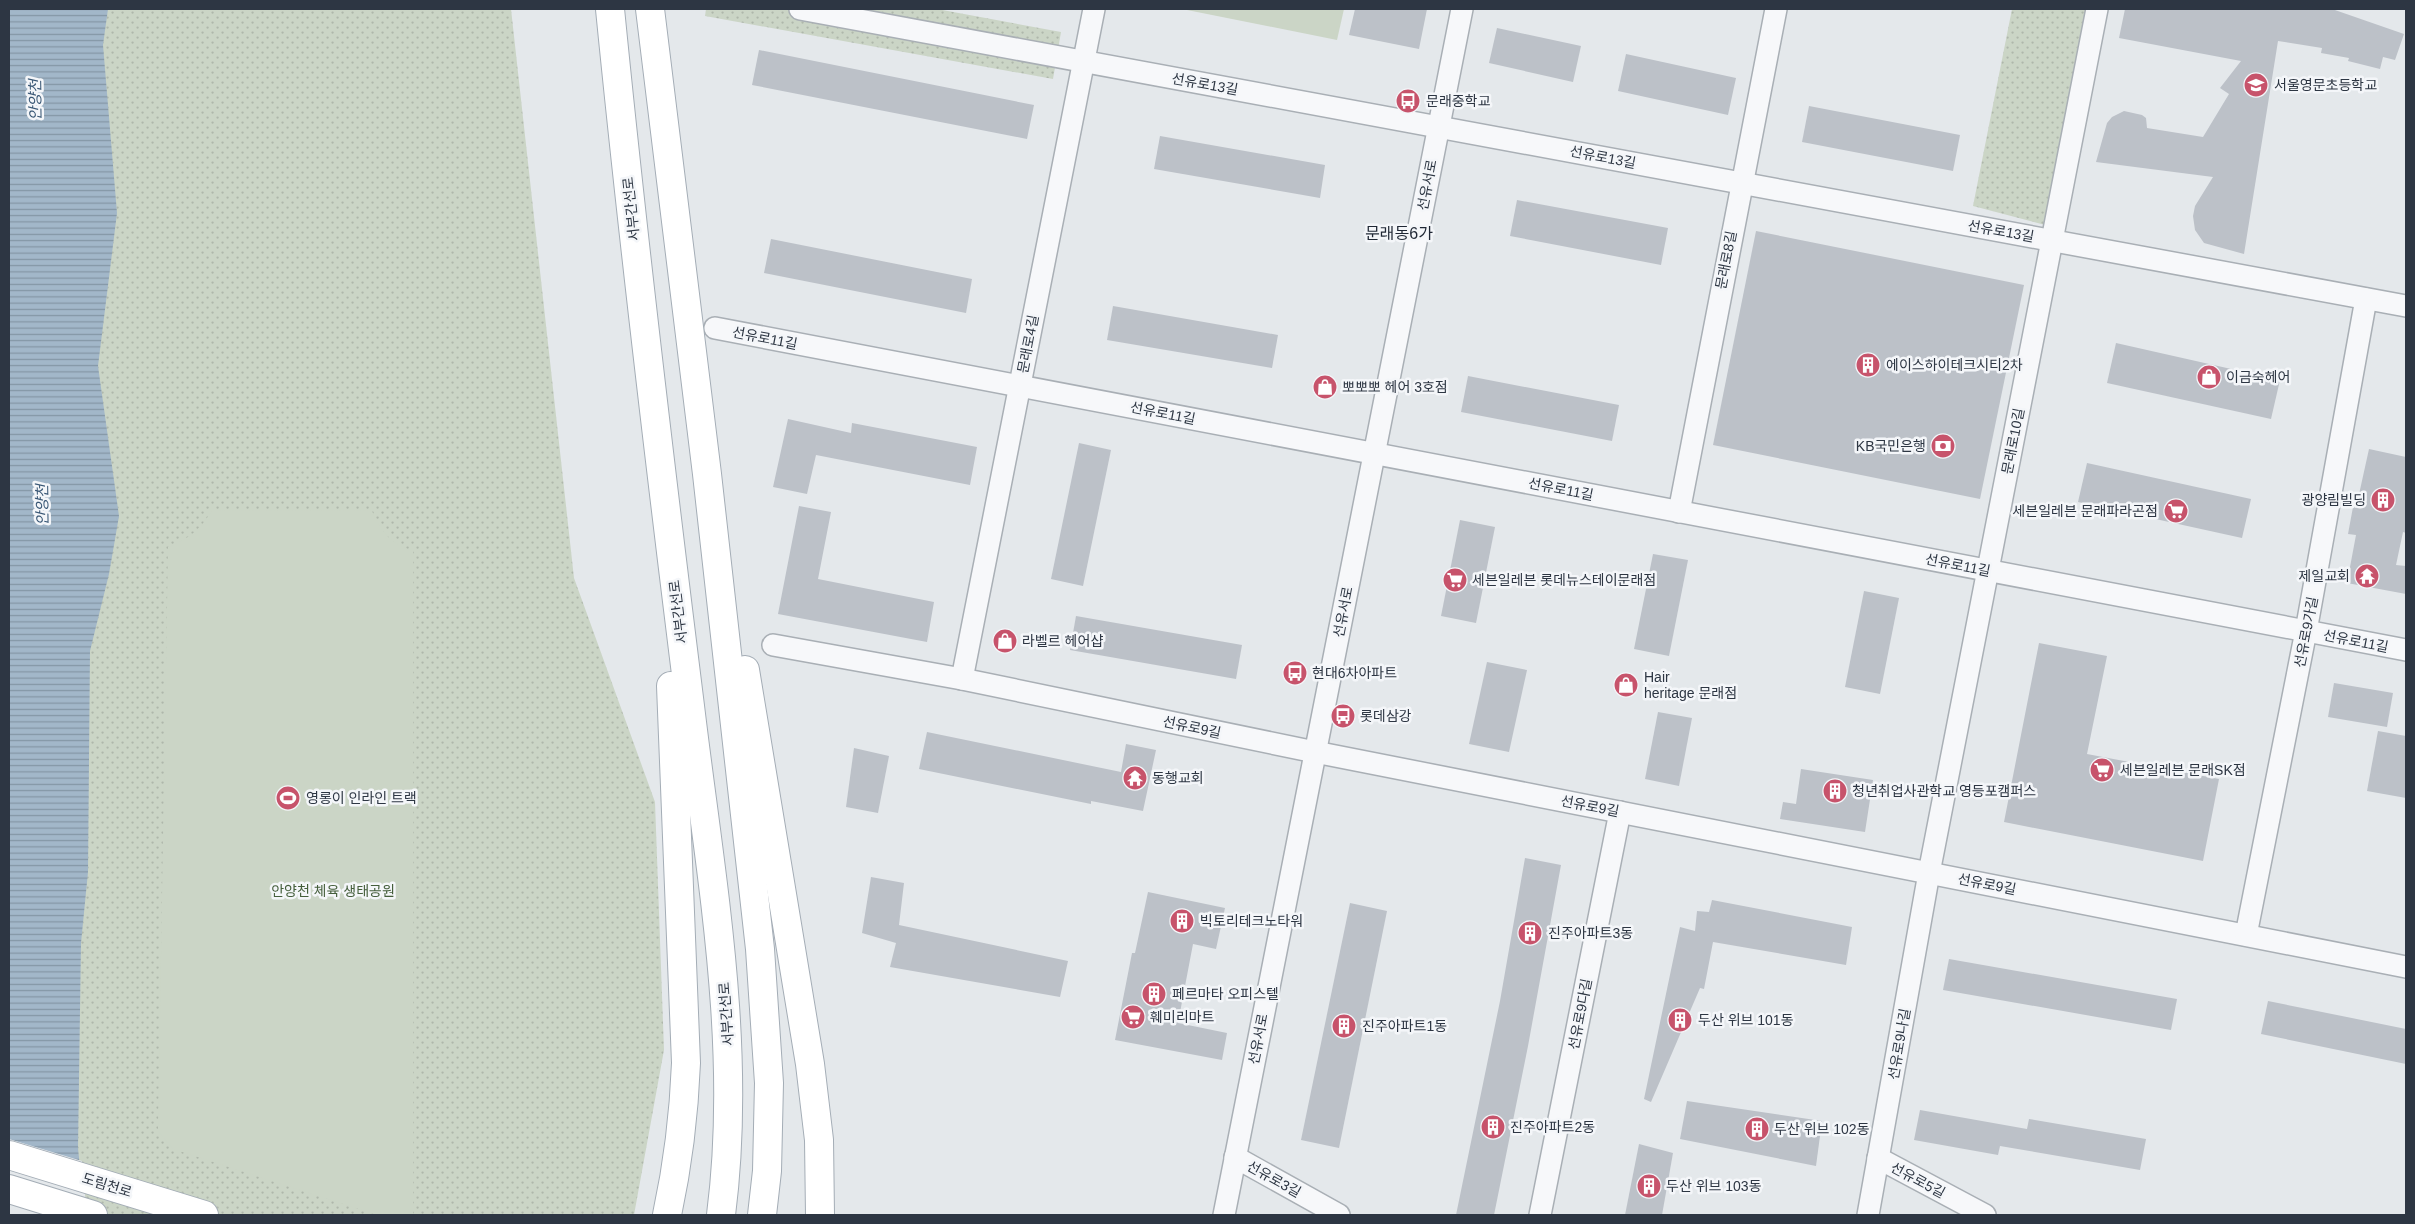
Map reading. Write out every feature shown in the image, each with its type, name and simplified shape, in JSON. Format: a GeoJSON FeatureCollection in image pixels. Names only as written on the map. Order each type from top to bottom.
{"type":"FeatureCollection","features":[{"type":"Feature","properties":{"kind":"main road","name":"서부간선로"},"geometry":{"type":"LineString","coordinates":[[610,9],[662,480],[723,968],[730,1087],[727,1169],[721,1215]]}},
{"type":"Feature","properties":{"kind":"main road"},"geometry":{"type":"LineString","coordinates":[[650,9],[706,474],[760,950],[769,1083],[767,1171],[762,1215]]}},
{"type":"Feature","properties":{"kind":"main road"},"geometry":{"type":"LineString","coordinates":[[706,474],[752,709],[810,1064],[819,1140],[820,1215]]}},
{"type":"Feature","properties":{"kind":"main road"},"geometry":{"type":"LineString","coordinates":[[662,480],[686,1062],[685,1103],[680,1145],[667,1215]]}},
{"type":"Feature","properties":{"kind":"main road","name":"도림천로"},"geometry":{"type":"LineString","coordinates":[[9,1155],[204,1215]]}},
{"type":"Feature","properties":{"kind":"main road"},"geometry":{"type":"LineString","coordinates":[[9,1189],[93,1215]]}},
{"type":"Feature","properties":{"kind":"street","name":"선유로13길"},"geometry":{"type":"LineString","coordinates":[[800,9],[2406,306]]}},
{"type":"Feature","properties":{"kind":"street","name":"문래로4길"},"geometry":{"type":"LineString","coordinates":[[962,679],[1094,9]]}},
{"type":"Feature","properties":{"kind":"street","name":"선유서로"},"geometry":{"type":"LineString","coordinates":[[1224,1215],[1462,9]]}},
{"type":"Feature","properties":{"kind":"street","name":"문래로8길"},"geometry":{"type":"LineString","coordinates":[[1679,512],[1776,9]]}},
{"type":"Feature","properties":{"kind":"street","name":"문래로10길"},"geometry":{"type":"LineString","coordinates":[[1929,873],[2097,9]]}},
{"type":"Feature","properties":{"kind":"street","name":"선유로9가길"},"geometry":{"type":"LineString","coordinates":[[2246,935],[2306,631],[2366,299]]}},
{"type":"Feature","properties":{"kind":"street","name":"선유로11길"},"geometry":{"type":"LineString","coordinates":[[715,328],[2406,650]]}},
{"type":"Feature","properties":{"kind":"street","name":"선유로9길"},"geometry":{"type":"LineString","coordinates":[[773,644],[962,679],[1315,752],[2406,966]]}},
{"type":"Feature","properties":{"kind":"street","name":"선유로9다길"},"geometry":{"type":"LineString","coordinates":[[1540,1215],[1620,812]]}},
{"type":"Feature","properties":{"kind":"street","name":"선유로9나길"},"geometry":{"type":"LineString","coordinates":[[1868,1215],[1929,873]]}},
{"type":"Feature","properties":{"kind":"street","name":"선유로3길"},"geometry":{"type":"LineString","coordinates":[[1235,1157],[1339,1215]]}},
{"type":"Feature","properties":{"kind":"street","name":"선유로5길"},"geometry":{"type":"LineString","coordinates":[[1878,1158],[1984,1215]]}},
{"type":"Feature","properties":{"kind":"green space","name":"안양천 체육 생태공원"},"geometry":{"type":"Polygon","coordinates":[[[9,9],[511,9],[574,578],[655,802],[664,1050],[634,1215],[9,1215],[9,9]]]}},
{"type":"Feature","properties":{"kind":"green space"},"geometry":{"type":"Polygon","coordinates":[[[706,9],[937,9],[1061,32],[1053,79],[705,16],[706,9]]]}},
{"type":"Feature","properties":{"kind":"green space"},"geometry":{"type":"Polygon","coordinates":[[[1182,9],[1344,9],[1337,40],[1182,9]]]}},
{"type":"Feature","properties":{"kind":"green space"},"geometry":{"type":"Polygon","coordinates":[[[2012,9],[2088,9],[2045,225],[1973,206],[2012,9]]]}},
{"type":"Feature","properties":{"kind":"green space","name":"영롱이 인라인 트랙"},"geometry":{"type":"Polygon","coordinates":[[[212,510],[372,511],[383,531],[392,540],[413,551],[413,1215],[377,1215],[173,1149],[158,1131],[168,547],[194,533],[212,510]]]}},
{"type":"Feature","properties":{"kind":"water","name":"안양천"},"geometry":{"type":"Polygon","coordinates":[[[9,9],[108,9],[103,45],[117,213],[98,366],[119,516],[109,574],[90,651],[88,872],[81,943],[78,1148],[84,1207],[9,1215],[9,9]]]}},
{"type":"Feature","properties":{"kind":"pier"},"geometry":{"type":"Polygon","coordinates":[[[9,1139],[82,1161],[86,1206],[99,1215],[9,1215],[9,1139]]]}},
{"type":"Feature","properties":{"kind":"building"},"geometry":{"type":"Polygon","coordinates":[[[1355,9],[1427,9],[1419,49],[1349,35],[1355,9]]]}},
{"type":"Feature","properties":{"kind":"building"},"geometry":{"type":"Polygon","coordinates":[[[2125,9],[2332,9],[2404,34],[2395,60],[2383,57],[2380,69],[2348,61],[2349,58],[2321,53],[2322,48],[2278,41],[2244,254],[2204,243],[2195,230],[2193,216],[2195,206],[2213,177],[2096,162],[2107,123],[2112,117],[2124,111],[2142,115],[2146,118],[2147,128],[2203,137],[2229,94],[2220,88],[2241,61],[2119,38],[2125,9]]]}},
{"type":"Feature","properties":{"kind":"building"},"geometry":{"type":"Polygon","coordinates":[[[1497,28],[1581,46],[1573,82],[1489,63],[1497,28]]]}},
{"type":"Feature","properties":{"kind":"building"},"geometry":{"type":"Polygon","coordinates":[[[759,50],[1034,105],[1027,139],[752,85],[759,50]]]}},
{"type":"Feature","properties":{"kind":"building"},"geometry":{"type":"Polygon","coordinates":[[[1626,54],[1736,78],[1728,115],[1618,91],[1626,54]]]}},
{"type":"Feature","properties":{"kind":"building"},"geometry":{"type":"Polygon","coordinates":[[[1809,106],[1960,135],[1953,171],[1802,142],[1809,106]]]}},
{"type":"Feature","properties":{"kind":"building"},"geometry":{"type":"Polygon","coordinates":[[[1160,136],[1325,165],[1320,198],[1154,169],[1160,136]]]}},
{"type":"Feature","properties":{"kind":"building"},"geometry":{"type":"Polygon","coordinates":[[[1517,200],[1668,228],[1661,265],[1510,236],[1517,200]]]}},
{"type":"Feature","properties":{"kind":"building","name":"에이스하이테크시티2차"},"geometry":{"type":"Polygon","coordinates":[[[1756,231],[2024,285],[1980,499],[1713,445],[1756,231]]]}},
{"type":"Feature","properties":{"kind":"building"},"geometry":{"type":"Polygon","coordinates":[[[771,239],[972,279],[966,313],[764,273],[771,239]]]}},
{"type":"Feature","properties":{"kind":"building"},"geometry":{"type":"Polygon","coordinates":[[[1113,306],[1278,335],[1272,368],[1107,340],[1113,306]]]}},
{"type":"Feature","properties":{"kind":"building"},"geometry":{"type":"Polygon","coordinates":[[[2116,343],[2280,380],[2271,419],[2107,383],[2116,343]]]}},
{"type":"Feature","properties":{"kind":"building"},"geometry":{"type":"Polygon","coordinates":[[[1468,376],[1619,405],[1612,441],[1461,412],[1468,376]]]}},
{"type":"Feature","properties":{"kind":"building"},"geometry":{"type":"Polygon","coordinates":[[[788,419],[851,433],[852,423],[977,447],[970,485],[816,455],[807,494],[773,487],[788,419]]]}},
{"type":"Feature","properties":{"kind":"building"},"geometry":{"type":"Polygon","coordinates":[[[1079,443],[1111,450],[1083,586],[1051,579],[1079,443]]]}},
{"type":"Feature","properties":{"kind":"building"},"geometry":{"type":"Polygon","coordinates":[[[2369,449],[2406,457],[2406,533],[2403,532],[2396,565],[2406,566],[2406,594],[2347,583],[2356,535],[2348,534],[2353,507],[2356,508],[2369,449]]]}},
{"type":"Feature","properties":{"kind":"building"},"geometry":{"type":"Polygon","coordinates":[[[2087,463],[2251,499],[2242,538],[2078,502],[2087,463]]]}},
{"type":"Feature","properties":{"kind":"building"},"geometry":{"type":"Polygon","coordinates":[[[799,506],[831,512],[818,579],[934,602],[927,642],[778,614],[799,506]]]}},
{"type":"Feature","properties":{"kind":"building"},"geometry":{"type":"Polygon","coordinates":[[[1460,520],[1495,527],[1476,623],[1441,616],[1460,520]]]}},
{"type":"Feature","properties":{"kind":"building"},"geometry":{"type":"Polygon","coordinates":[[[1653,554],[1688,560],[1669,656],[1634,649],[1653,554]]]}},
{"type":"Feature","properties":{"kind":"building"},"geometry":{"type":"Polygon","coordinates":[[[1864,591],[1899,598],[1880,694],[1845,687],[1864,591]]]}},
{"type":"Feature","properties":{"kind":"building"},"geometry":{"type":"Polygon","coordinates":[[[1076,616],[1242,645],[1236,679],[1070,650],[1076,616]]]}},
{"type":"Feature","properties":{"kind":"building"},"geometry":{"type":"Polygon","coordinates":[[[2039,643],[2107,656],[2087,754],[2219,779],[2203,861],[2004,822],[2039,643]]]}},
{"type":"Feature","properties":{"kind":"building"},"geometry":{"type":"Polygon","coordinates":[[[1487,662],[1527,670],[1509,752],[1469,744],[1487,662]]]}},
{"type":"Feature","properties":{"kind":"building"},"geometry":{"type":"Polygon","coordinates":[[[2334,683],[2393,693],[2387,727],[2328,717],[2334,683]]]}},
{"type":"Feature","properties":{"kind":"building"},"geometry":{"type":"Polygon","coordinates":[[[1658,712],[1692,718],[1679,786],[1645,779],[1658,712]]]}},
{"type":"Feature","properties":{"kind":"building"},"geometry":{"type":"Polygon","coordinates":[[[2378,731],[2406,736],[2406,798],[2367,791],[2378,731]]]}},
{"type":"Feature","properties":{"kind":"building"},"geometry":{"type":"Polygon","coordinates":[[[927,732],[1121,772],[1126,744],[1156,750],[1143,811],[1091,801],[1091,804],[919,769],[927,732]]]}},
{"type":"Feature","properties":{"kind":"building"},"geometry":{"type":"Polygon","coordinates":[[[854,748],[889,756],[878,813],[846,807],[854,748]]]}},
{"type":"Feature","properties":{"kind":"building","name":"청년취업사관학교 영등포캠퍼스"},"geometry":{"type":"Polygon","coordinates":[[[1801,769],[1873,780],[1865,832],[1780,819],[1783,802],[1796,804],[1801,769]]]}},
{"type":"Feature","properties":{"kind":"building"},"geometry":{"type":"Polygon","coordinates":[[[1525,858],[1561,865],[1528,1046],[1494,1215],[1456,1215],[1500,1001],[1525,858]]]}},
{"type":"Feature","properties":{"kind":"building"},"geometry":{"type":"Polygon","coordinates":[[[871,877],[904,883],[899,925],[1068,961],[1060,997],[890,967],[896,943],[862,933],[871,877]]]}},
{"type":"Feature","properties":{"kind":"building"},"geometry":{"type":"Polygon","coordinates":[[[1148,892],[1225,908],[1216,949],[1193,944],[1178,1023],[1227,1033],[1222,1060],[1115,1040],[1132,953],[1135,953],[1148,892]]]}},
{"type":"Feature","properties":{"kind":"building","name":"두산 위브 101동"},"geometry":{"type":"Polygon","coordinates":[[[1712,900],[1852,927],[1846,965],[1713,942],[1704,989],[1700,988],[1651,1102],[1644,1099],[1680,927],[1695,931],[1697,911],[1709,912],[1712,900]]]}},
{"type":"Feature","properties":{"kind":"building","name":"진주아파트1동"},"geometry":{"type":"Polygon","coordinates":[[[1350,903],[1387,911],[1339,1148],[1301,1140],[1350,903]]]}},
{"type":"Feature","properties":{"kind":"building"},"geometry":{"type":"Polygon","coordinates":[[[1949,959],[2177,999],[2171,1030],[1943,990],[1949,959]]]}},
{"type":"Feature","properties":{"kind":"building"},"geometry":{"type":"Polygon","coordinates":[[[2268,1001],[2406,1029],[2406,1064],[2261,1034],[2268,1001]]]}},
{"type":"Feature","properties":{"kind":"building","name":"두산 위브 102동"},"geometry":{"type":"Polygon","coordinates":[[[1687,1101],[1822,1121],[1816,1166],[1680,1139],[1687,1101]]]}},
{"type":"Feature","properties":{"kind":"building"},"geometry":{"type":"Polygon","coordinates":[[[1920,1110],[2027,1129],[2029,1119],[2146,1139],[2140,1170],[2000,1146],[1998,1155],[1914,1140],[1920,1110]]]}},
{"type":"Feature","properties":{"kind":"building","name":"두산 위브 103동"},"geometry":{"type":"Polygon","coordinates":[[[1639,1144],[1673,1153],[1662,1215],[1625,1215],[1639,1144]]]}},
{"type":"Feature","properties":{"kind":"place","name":"서울영문초등학교"},"geometry":{"type":"Point","coordinates":[2256,85]}},
{"type":"Feature","properties":{"kind":"place","name":"문래중학교"},"geometry":{"type":"Point","coordinates":[1408,101]}},
{"type":"Feature","properties":{"kind":"place","name":"에이스하이테크시티2차"},"geometry":{"type":"Point","coordinates":[1868,365]}},
{"type":"Feature","properties":{"kind":"place","name":"이금숙헤어"},"geometry":{"type":"Point","coordinates":[2209,377]}},
{"type":"Feature","properties":{"kind":"place","name":"뽀뽀뽀 헤어 3호점"},"geometry":{"type":"Point","coordinates":[1325,387]}},
{"type":"Feature","properties":{"kind":"place","name":"KB국민은행"},"geometry":{"type":"Point","coordinates":[1943,446]}},
{"type":"Feature","properties":{"kind":"place","name":"광양림빌딩"},"geometry":{"type":"Point","coordinates":[2383,500]}},
{"type":"Feature","properties":{"kind":"place","name":"세븐일레븐 문래파라곤점"},"geometry":{"type":"Point","coordinates":[2176,511]}},
{"type":"Feature","properties":{"kind":"place","name":"제일교회"},"geometry":{"type":"Point","coordinates":[2367,576]}},
{"type":"Feature","properties":{"kind":"place","name":"세븐일레븐 롯데뉴스테이문래점"},"geometry":{"type":"Point","coordinates":[1455,580]}},
{"type":"Feature","properties":{"kind":"place","name":"라벨르 헤어샵"},"geometry":{"type":"Point","coordinates":[1005,641]}},
{"type":"Feature","properties":{"kind":"place","name":"현대6차아파트"},"geometry":{"type":"Point","coordinates":[1295,673]}},
{"type":"Feature","properties":{"kind":"place","name":"Hair heritage 문래점"},"geometry":{"type":"Point","coordinates":[1626,685]}},
{"type":"Feature","properties":{"kind":"place","name":"롯데삼강"},"geometry":{"type":"Point","coordinates":[1343,716]}},
{"type":"Feature","properties":{"kind":"place","name":"세븐일레븐 문래SK점"},"geometry":{"type":"Point","coordinates":[2102,770]}},
{"type":"Feature","properties":{"kind":"place","name":"동행교회"},"geometry":{"type":"Point","coordinates":[1135,778]}},
{"type":"Feature","properties":{"kind":"place","name":"청년취업사관학교 영등포캠퍼스"},"geometry":{"type":"Point","coordinates":[1835,791]}},
{"type":"Feature","properties":{"kind":"place","name":"영롱이 인라인 트랙"},"geometry":{"type":"Point","coordinates":[288,798]}},
{"type":"Feature","properties":{"kind":"place","name":"빅토리테크노타워"},"geometry":{"type":"Point","coordinates":[1182,921]}},
{"type":"Feature","properties":{"kind":"place","name":"진주아파트3동"},"geometry":{"type":"Point","coordinates":[1530,933]}},
{"type":"Feature","properties":{"kind":"place","name":"페르마타 오피스텔"},"geometry":{"type":"Point","coordinates":[1154,994]}},
{"type":"Feature","properties":{"kind":"place","name":"훼미리마트"},"geometry":{"type":"Point","coordinates":[1133,1017]}},
{"type":"Feature","properties":{"kind":"place","name":"두산 위브 101동"},"geometry":{"type":"Point","coordinates":[1680,1020]}},
{"type":"Feature","properties":{"kind":"place","name":"진주아파트1동"},"geometry":{"type":"Point","coordinates":[1344,1026]}},
{"type":"Feature","properties":{"kind":"place","name":"진주아파트2동"},"geometry":{"type":"Point","coordinates":[1493,1127]}},
{"type":"Feature","properties":{"kind":"place","name":"두산 위브 102동"},"geometry":{"type":"Point","coordinates":[1757,1129]}},
{"type":"Feature","properties":{"kind":"place","name":"두산 위브 103동"},"geometry":{"type":"Point","coordinates":[1649,1186]}},
{"type":"Feature","properties":{"kind":"district","name":"문래동6가"},"geometry":{"type":"Point","coordinates":[1399,233]}}]}
